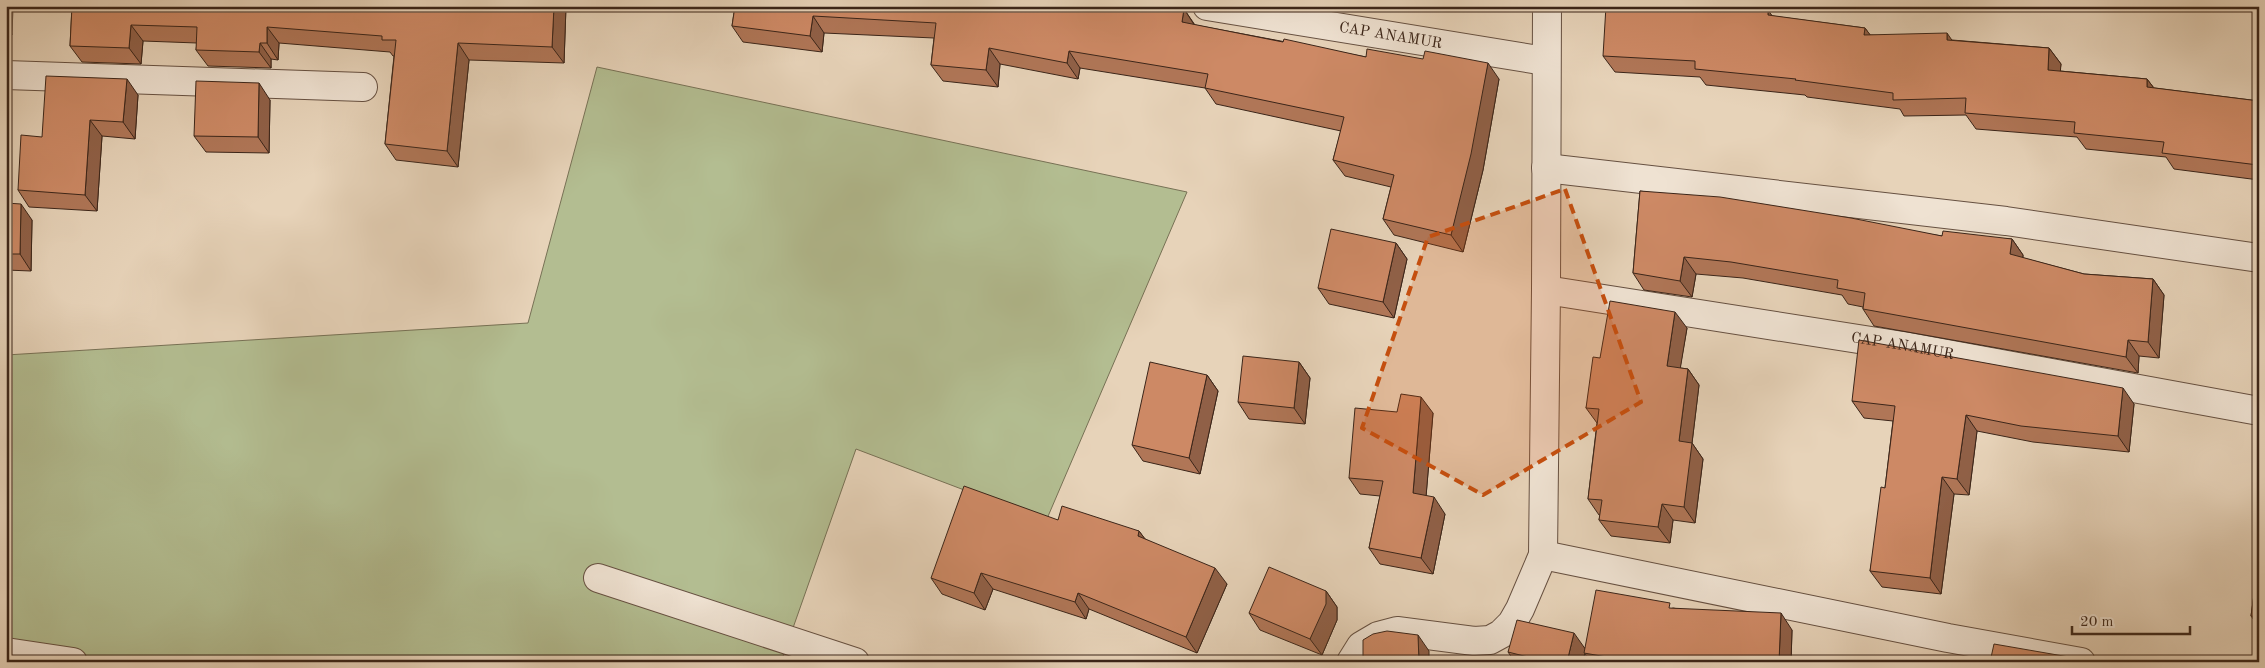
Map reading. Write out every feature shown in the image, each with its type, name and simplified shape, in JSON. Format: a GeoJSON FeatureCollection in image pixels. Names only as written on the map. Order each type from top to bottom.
{"type":"FeatureCollection","features":[{"type":"Feature","properties":{"kind":"street","name":"CAP ANAMUR"},"geometry":{"type":"LineString","coordinates":[[1207,6],[1545,61]]}},
{"type":"Feature","properties":{"kind":"street"},"geometry":{"type":"LineString","coordinates":[[1352,662],[1361,646],[1378,636],[1397,631],[1474,641],[1490,640],[1501,634],[1512,623],[1520,609],[1542,555],[1546,290],[1545,61],[1547,6]]}},
{"type":"Feature","properties":{"kind":"street"},"geometry":{"type":"LineString","coordinates":[[6,75],[363,87]]}},
{"type":"Feature","properties":{"kind":"street"},"geometry":{"type":"LineString","coordinates":[[1546,168],[2006,221],[2259,258]]}},
{"type":"Feature","properties":{"kind":"street","name":"CAP ANAMUR"},"geometry":{"type":"LineString","coordinates":[[1546,290],[1903,346],[2259,411]]}},
{"type":"Feature","properties":{"kind":"street"},"geometry":{"type":"LineString","coordinates":[[1542,555],[1948,638],[2081,662]]}},
{"type":"Feature","properties":{"kind":"street"},"geometry":{"type":"LineString","coordinates":[[598,578],[855,662]]}},
{"type":"Feature","properties":{"kind":"street"},"geometry":{"type":"LineString","coordinates":[[6,652],[73,662]]}},
{"type":"Feature","properties":{"kind":"highlighted area"},"geometry":{"type":"Polygon","coordinates":[[[1565,189],[1641,402],[1483,495],[1362,428],[1428,237],[1565,189]]]}},
{"type":"Feature","properties":{"kind":"green space"},"geometry":{"type":"Polygon","coordinates":[[[597,67],[1187,192],[1046,521],[856,449],[781,662],[6,662],[6,355],[528,323],[597,67]]]}},
{"type":"Feature","properties":{"kind":"building"},"geometry":{"type":"Polygon","coordinates":[[[72,6],[554,6],[552,47],[458,43],[447,151],[385,144],[396,40],[382,40],[382,36],[267,27],[267,43],[260,43],[259,52],[196,50],[197,27],[131,25],[129,48],[70,46],[72,6]]]}},
{"type":"Feature","properties":{"kind":"building"},"geometry":{"type":"Polygon","coordinates":[[[735,6],[1166,6],[1184,9],[1182,22],[1283,42],[1284,39],[1366,57],[1367,49],[1423,59],[1425,51],[1488,63],[1471,154],[1451,235],[1383,219],[1394,175],[1333,160],[1344,117],[1205,88],[1208,74],[1069,51],[1067,63],[989,48],[986,70],[931,65],[936,23],[813,16],[810,36],[732,26],[735,6]]]}},
{"type":"Feature","properties":{"kind":"building"},"geometry":{"type":"Polygon","coordinates":[[[1606,6],[1732,6],[1768,10],[1768,15],[1865,28],[1864,35],[1947,33],[1947,40],[2049,48],[2048,70],[2147,79],[2147,87],[2259,101],[2259,167],[2258,165],[2162,153],[2164,142],[2074,133],[2075,122],[1965,113],[1966,98],[1893,100],[1893,93],[1796,79],[1695,69],[1695,61],[1603,56],[1606,6]]]}},
{"type":"Feature","properties":{"kind":"building"},"geometry":{"type":"Polygon","coordinates":[[[46,76],[127,79],[123,122],[90,120],[85,195],[18,190],[21,135],[42,137],[46,76]]]}},
{"type":"Feature","properties":{"kind":"building"},"geometry":{"type":"Polygon","coordinates":[[[196,81],[259,83],[258,137],[194,136],[196,81]]]}},
{"type":"Feature","properties":{"kind":"building"},"geometry":{"type":"Polygon","coordinates":[[[1640,191],[1720,197],[1851,218],[1942,236],[1943,231],[2012,239],[2010,254],[2084,274],[2153,279],[2148,342],[2128,340],[2126,357],[1863,309],[1865,293],[1837,288],[1838,280],[1731,262],[1684,257],[1680,281],[1633,273],[1640,191]]]}},
{"type":"Feature","properties":{"kind":"building"},"geometry":{"type":"Polygon","coordinates":[[[6,203],[21,204],[20,254],[6,254],[6,203]]]}},
{"type":"Feature","properties":{"kind":"building"},"geometry":{"type":"Polygon","coordinates":[[[1331,229],[1396,243],[1383,302],[1318,288],[1331,229]]]}},
{"type":"Feature","properties":{"kind":"building"},"geometry":{"type":"Polygon","coordinates":[[[1610,301],[1675,312],[1667,366],[1688,369],[1679,441],[1692,443],[1684,507],[1662,504],[1658,527],[1599,520],[1602,500],[1588,499],[1599,409],[1586,408],[1593,357],[1600,358],[1610,301]]]}},
{"type":"Feature","properties":{"kind":"building"},"geometry":{"type":"Polygon","coordinates":[[[1859,340],[2123,388],[2118,436],[2021,426],[1966,415],[1957,479],[1942,477],[1930,578],[1870,571],[1881,487],[1885,488],[1895,406],[1852,401],[1859,340]]]}},
{"type":"Feature","properties":{"kind":"building"},"geometry":{"type":"Polygon","coordinates":[[[1243,356],[1299,362],[1294,408],[1238,402],[1243,356]]]}},
{"type":"Feature","properties":{"kind":"building"},"geometry":{"type":"Polygon","coordinates":[[[1150,362],[1207,375],[1189,458],[1132,445],[1150,362]]]}},
{"type":"Feature","properties":{"kind":"building"},"geometry":{"type":"Polygon","coordinates":[[[1401,394],[1421,397],[1413,493],[1434,497],[1421,558],[1369,548],[1383,481],[1349,478],[1355,408],[1397,412],[1401,394]]]}},
{"type":"Feature","properties":{"kind":"building"},"geometry":{"type":"Polygon","coordinates":[[[964,486],[1058,520],[1062,506],[1139,531],[1138,536],[1215,568],[1186,637],[1078,593],[1075,602],[981,573],[974,593],[931,578],[964,486]]]}},
{"type":"Feature","properties":{"kind":"building"},"geometry":{"type":"Polygon","coordinates":[[[2259,558],[2259,617],[2251,616],[2259,558]]]}},
{"type":"Feature","properties":{"kind":"building"},"geometry":{"type":"Polygon","coordinates":[[[1269,567],[1326,591],[1326,604],[1310,639],[1249,613],[1269,567]]]}},
{"type":"Feature","properties":{"kind":"building"},"geometry":{"type":"Polygon","coordinates":[[[1596,590],[1670,603],[1669,608],[1781,613],[1779,662],[1635,662],[1584,653],[1596,590]]]}},
{"type":"Feature","properties":{"kind":"building"},"geometry":{"type":"Polygon","coordinates":[[[1517,620],[1574,633],[1567,662],[1548,662],[1508,652],[1517,620]]]}},
{"type":"Feature","properties":{"kind":"building"},"geometry":{"type":"Polygon","coordinates":[[[1387,631],[1418,635],[1419,662],[1363,662],[1363,640],[1373,634],[1387,631]]]}},
{"type":"Feature","properties":{"kind":"building"},"geometry":{"type":"Polygon","coordinates":[[[1994,644],[2069,657],[2093,662],[1990,662],[1994,644]]]}}]}
